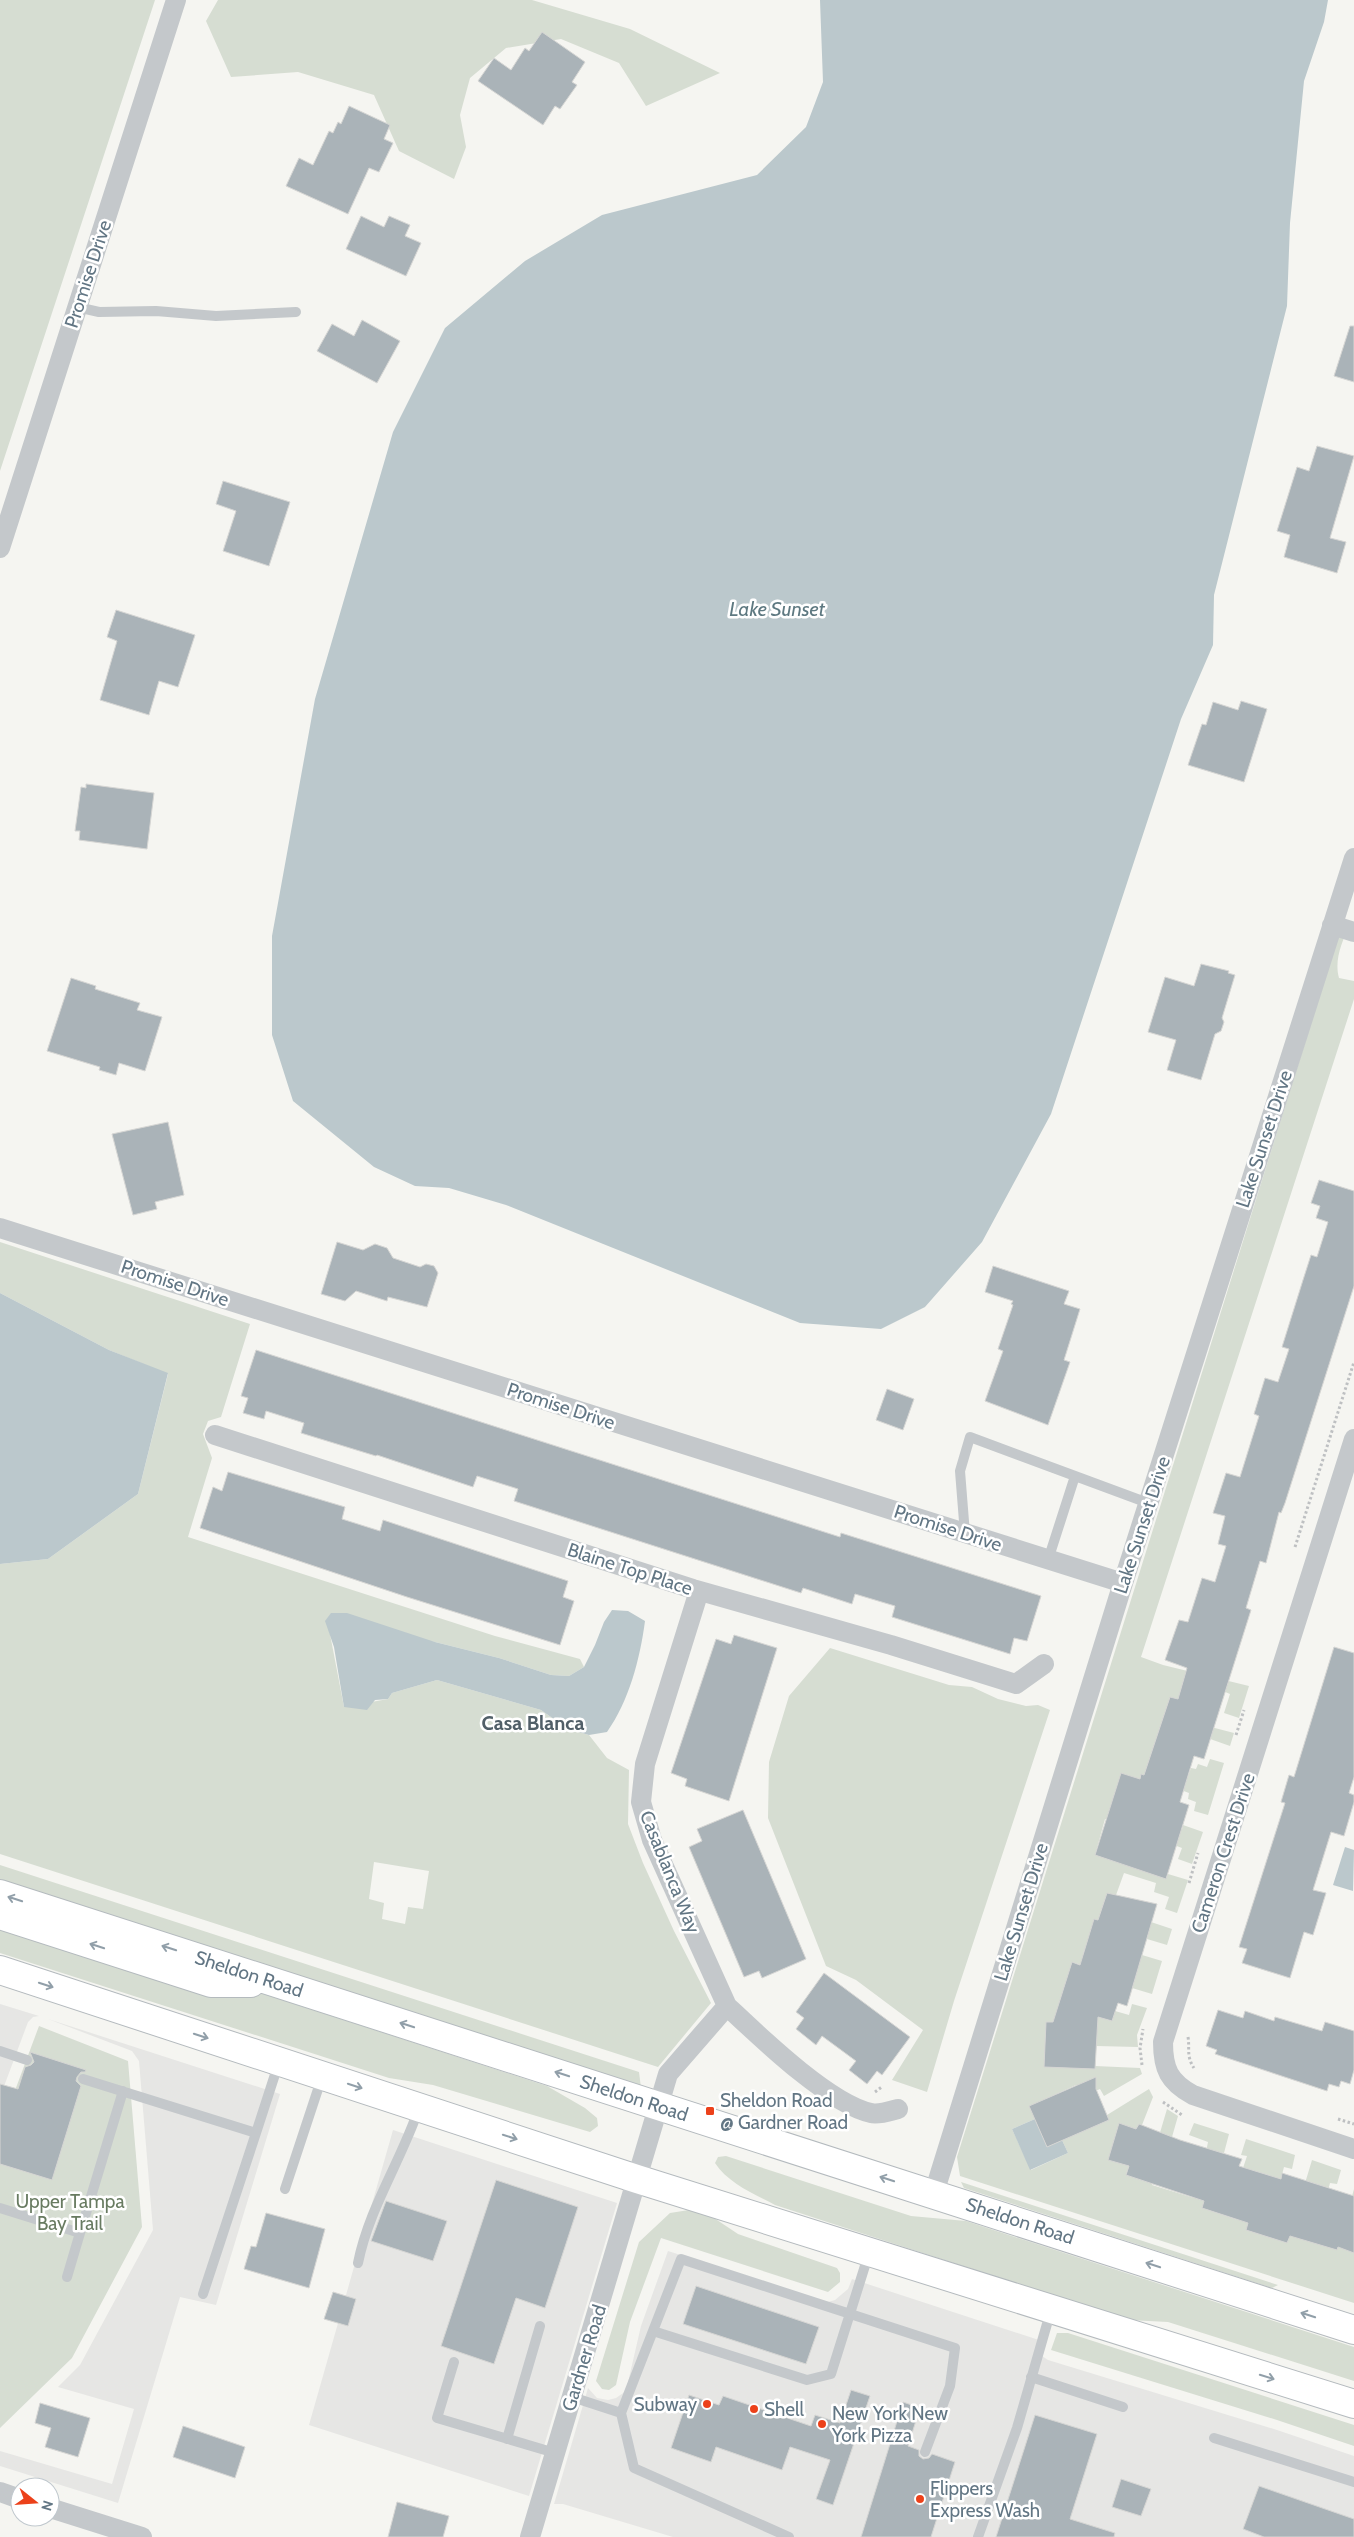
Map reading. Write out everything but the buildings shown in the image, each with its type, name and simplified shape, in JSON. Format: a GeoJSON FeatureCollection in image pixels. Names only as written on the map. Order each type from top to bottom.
{"type":"FeatureCollection","features":[{"type":"Feature","properties":{"kind":"main road","name":"Sheldon Road"},"geometry":{"type":"LineString","coordinates":[[0,1894],[1354,2330]]}},
{"type":"Feature","properties":{"kind":"main road"},"geometry":{"type":"LineString","coordinates":[[0,1915],[211,1983],[280,1984]]}},
{"type":"Feature","properties":{"kind":"main road"},"geometry":{"type":"LineString","coordinates":[[0,1970],[637,2179],[1354,2404]]}},
{"type":"Feature","properties":{"kind":"street","name":"Promise Drive"},"geometry":{"type":"LineString","coordinates":[[0,548],[176,0]]}},
{"type":"Feature","properties":{"kind":"street","name":"Lake Sunset Drive"},"geometry":{"type":"LineString","coordinates":[[934,2194],[1148,1503],[1332,925],[1348,900],[1354,858]]}},
{"type":"Feature","properties":{"kind":"street"},"geometry":{"type":"LineString","coordinates":[[1332,925],[1354,932]]}},
{"type":"Feature","properties":{"kind":"street","name":"Promise Drive"},"geometry":{"type":"LineString","coordinates":[[0,1228],[1123,1583]]}},
{"type":"Feature","properties":{"kind":"street","name":"Blaine Top Place"},"geometry":{"type":"LineString","coordinates":[[215,1435],[699,1591],[891,1645],[1016,1684],[1044,1664]]}},
{"type":"Feature","properties":{"kind":"street","name":"Cameron Crest Drive"},"geometry":{"type":"LineString","coordinates":[[1354,1439],[1163,2042],[1163,2061],[1171,2078],[1187,2092],[1354,2149]]}},
{"type":"Feature","properties":{"kind":"street","name":"Casablanca Way"},"geometry":{"type":"LineString","coordinates":[[699,1591],[645,1764],[641,1802],[652,1840],[727,2006],[768,2045],[835,2098],[872,2114],[898,2109]]}},
{"type":"Feature","properties":{"kind":"street"},"geometry":{"type":"LineString","coordinates":[[637,2179],[668,2074],[727,2006]]}},
{"type":"Feature","properties":{"kind":"street","name":"Gardner Road"},"geometry":{"type":"LineString","coordinates":[[530,2537],[637,2179]]}},
{"type":"Feature","properties":{"kind":"street"},"geometry":{"type":"LineString","coordinates":[[60,2511],[142,2537]]}},
{"type":"Feature","properties":{"kind":"lane"},"geometry":{"type":"LineString","coordinates":[[77,307],[99,312],[156,311],[216,316],[296,312]]}},
{"type":"Feature","properties":{"kind":"lane"},"geometry":{"type":"LineString","coordinates":[[966,1534],[960,1471],[970,1437],[1148,1503]]}},
{"type":"Feature","properties":{"kind":"lane"},"geometry":{"type":"LineString","coordinates":[[1048,1560],[1075,1476]]}},
{"type":"Feature","properties":{"kind":"lane"},"geometry":{"type":"LineString","coordinates":[[0,2051],[28,2060]]}},
{"type":"Feature","properties":{"kind":"lane"},"geometry":{"type":"LineString","coordinates":[[203,2294],[279,2061]]}},
{"type":"Feature","properties":{"kind":"lane"},"geometry":{"type":"LineString","coordinates":[[285,2189],[323,2076]]}},
{"type":"Feature","properties":{"kind":"lane"},"geometry":{"type":"LineString","coordinates":[[83,2079],[256,2133]]}},
{"type":"Feature","properties":{"kind":"lane"},"geometry":{"type":"LineString","coordinates":[[66,2277],[123,2091]]}},
{"type":"Feature","properties":{"kind":"lane"},"geometry":{"type":"LineString","coordinates":[[358,2263],[375,2206],[419,2107]]}},
{"type":"Feature","properties":{"kind":"lane"},"geometry":{"type":"LineString","coordinates":[[0,2208],[80,2233]]}},
{"type":"Feature","properties":{"kind":"lane"},"geometry":{"type":"LineString","coordinates":[[653,2331],[807,2380],[831,2374],[870,2252]]}},
{"type":"Feature","properties":{"kind":"lane"},"geometry":{"type":"LineString","coordinates":[[789,2537],[634,2468],[621,2413],[681,2259],[955,2348],[950,2386],[925,2452]]}},
{"type":"Feature","properties":{"kind":"lane"},"geometry":{"type":"LineString","coordinates":[[978,2537],[1017,2428],[1051,2309]]}},
{"type":"Feature","properties":{"kind":"lane"},"geometry":{"type":"LineString","coordinates":[[507,2438],[540,2326]]}},
{"type":"Feature","properties":{"kind":"lane"},"geometry":{"type":"LineString","coordinates":[[454,2362],[437,2418],[555,2453]]}},
{"type":"Feature","properties":{"kind":"lane"},"geometry":{"type":"LineString","coordinates":[[1031,2377],[1123,2407]]}},
{"type":"Feature","properties":{"kind":"lane"},"geometry":{"type":"LineString","coordinates":[[572,2397],[621,2413]]}},
{"type":"Feature","properties":{"kind":"lane"},"geometry":{"type":"LineString","coordinates":[[1214,2438],[1354,2482]]}},
{"type":"Feature","properties":{"kind":"path"},"geometry":{"type":"LineString","coordinates":[[1188,2036],[1189,2060],[1197,2072]]}},
{"type":"Feature","properties":{"kind":"path"},"geometry":{"type":"LineString","coordinates":[[867,2098],[883,2086]]}},
{"type":"Feature","properties":{"kind":"path"},"geometry":{"type":"LineString","coordinates":[[1337,2118],[1354,2124]]}},
{"type":"Feature","properties":{"kind":"shaded area"},"geometry":{"type":"Polygon","coordinates":[[[0,2004],[39,2016],[33,2017],[28,2022],[0,2097],[0,2004]]]}},
{"type":"Feature","properties":{"kind":"shaded area"},"geometry":{"type":"Polygon","coordinates":[[[48,2019],[280,2094],[216,2305],[180,2297],[118,2503],[60,2485],[60,2477],[35,2477],[0,2466],[0,2451],[112,2484],[134,2409],[58,2387],[80,2365],[153,2230],[139,2061],[132,2051],[48,2019]]]}},
{"type":"Feature","properties":{"kind":"shaded area"},"geometry":{"type":"Polygon","coordinates":[[[393,2130],[617,2203],[529,2496],[309,2425],[393,2130]]]}},
{"type":"Feature","properties":{"kind":"shaded area"},"geometry":{"type":"Polygon","coordinates":[[[668,2251],[828,2302],[835,2300],[848,2289],[852,2279],[1042,2341],[1042,2356],[1048,2360],[1274,2429],[1354,2456],[1354,2537],[673,2537],[563,2504],[554,2504],[588,2388],[597,2398],[608,2400],[616,2398],[626,2391],[641,2326],[668,2251]]]}},
{"type":"Feature","properties":{"kind":"green space"},"geometry":{"type":"Polygon","coordinates":[[[0,0],[155,0],[0,471],[0,0]]]}},
{"type":"Feature","properties":{"kind":"green space"},"geometry":{"type":"Polygon","coordinates":[[[218,0],[532,0],[630,29],[720,73],[646,106],[619,63],[561,39],[506,48],[470,78],[460,115],[466,147],[454,179],[399,151],[374,95],[298,72],[231,77],[206,21],[218,0]]]}},
{"type":"Feature","properties":{"kind":"green space"},"geometry":{"type":"Polygon","coordinates":[[[1343,921],[1350,925],[1344,938],[1337,964],[1339,978],[1354,981],[1354,999],[1141,1657],[1163,1665],[1249,1686],[1239,1718],[1224,1713],[1230,1694],[1185,1675],[1178,1699],[1170,1697],[1165,1715],[1234,1733],[1230,1746],[1162,1722],[1188,1776],[1191,1768],[1196,1769],[1198,1764],[1207,1767],[1210,1759],[1224,1763],[1208,1815],[1194,1811],[1196,1802],[1188,1799],[1189,1793],[1141,1775],[1130,1813],[1182,1829],[1183,1825],[1203,1832],[1192,1864],[1178,1859],[1182,1848],[1105,1819],[1095,1855],[1166,1878],[1168,1874],[1188,1880],[1177,1913],[1165,1909],[1169,1897],[1154,1892],[1156,1883],[1124,1873],[1116,1895],[1151,1922],[1172,1929],[1167,1945],[1147,1939],[1148,1935],[1095,1919],[1083,1954],[1130,1955],[1141,1958],[1142,1955],[1162,1961],[1152,1994],[1132,1988],[1134,1982],[1072,1962],[1059,2004],[1111,2021],[1115,2011],[1129,2015],[1132,2004],[1147,2008],[1137,2035],[1138,2047],[1096,2046],[1087,2023],[1046,2022],[1044,2067],[1095,2069],[1095,2066],[1140,2068],[1142,2074],[1104,2096],[1100,2089],[1088,2094],[1080,2094],[1076,2085],[1030,2106],[1035,2119],[1012,2129],[1031,2170],[1068,2153],[1062,2140],[1109,2120],[1107,2115],[1149,2089],[1153,2097],[1142,2125],[1139,2124],[1136,2129],[1119,2124],[1109,2160],[1129,2166],[1126,2174],[1146,2180],[1167,2109],[1178,2116],[1172,2137],[1167,2136],[1152,2185],[1194,2198],[1208,2153],[1206,2152],[1208,2142],[1189,2135],[1194,2123],[1229,2134],[1224,2153],[1220,2152],[1202,2208],[1238,2220],[1243,2168],[1247,2156],[1241,2155],[1246,2139],[1295,2155],[1292,2169],[1284,2167],[1280,2182],[1261,2182],[1246,2230],[1287,2243],[1312,2160],[1341,2170],[1337,2184],[1330,2183],[1327,2194],[1301,2239],[1337,2250],[1354,2189],[1354,2303],[960,2176],[957,2157],[1343,921]]]}},
{"type":"Feature","properties":{"kind":"green space"},"geometry":{"type":"Polygon","coordinates":[[[0,1242],[250,1324],[221,1417],[208,1421],[203,1434],[212,1458],[188,1537],[495,1636],[580,1659],[584,1667],[569,1676],[551,1675],[499,1658],[435,1642],[329,1629],[344,1707],[388,1699],[392,1693],[437,1680],[541,1710],[568,1729],[589,1735],[607,1758],[629,1770],[628,1824],[643,1863],[674,1931],[711,2003],[658,2067],[0,1854],[0,1564],[48,1559],[138,1494],[168,1374],[109,1350],[0,1293],[0,1242]],[[374,1862],[369,1899],[384,1903],[382,1919],[405,1924],[408,1907],[423,1909],[429,1871],[374,1862]]]}},
{"type":"Feature","properties":{"kind":"green space"},"geometry":{"type":"Polygon","coordinates":[[[830,1648],[949,1685],[972,1687],[998,1699],[1026,1706],[1038,1705],[1050,1710],[954,2001],[927,2092],[892,2080],[923,2030],[856,1980],[826,1966],[768,1818],[769,1762],[789,1696],[830,1648]]]}},
{"type":"Feature","properties":{"kind":"green space"},"geometry":{"type":"Polygon","coordinates":[[[0,1865],[639,2072],[641,2088],[0,1879],[0,1865]]]}},
{"type":"Feature","properties":{"kind":"green space"},"geometry":{"type":"Polygon","coordinates":[[[0,1908],[547,2086],[585,2108],[597,2118],[598,2126],[590,2132],[433,2085],[389,2078],[0,1953],[0,1908]]]}},
{"type":"Feature","properties":{"kind":"green space","name":"Upper Tampa Bay Trail"},"geometry":{"type":"Polygon","coordinates":[[[39,2026],[128,2061],[142,2227],[72,2358],[0,2428],[0,2123],[4,2120],[39,2026]]]}},
{"type":"Feature","properties":{"kind":"green space"},"geometry":{"type":"Polygon","coordinates":[[[726,2156],[911,2216],[966,2221],[1354,2347],[1354,2381],[1168,2322],[1129,2320],[775,2205],[734,2182],[720,2170],[715,2163],[718,2157],[726,2156]]]}},
{"type":"Feature","properties":{"kind":"green space"},"geometry":{"type":"Polygon","coordinates":[[[961,2182],[1278,2285],[1272,2288],[964,2188],[961,2182]]]}},
{"type":"Feature","properties":{"kind":"green space"},"geometry":{"type":"Polygon","coordinates":[[[689,2210],[711,2216],[738,2234],[837,2268],[840,2273],[840,2282],[828,2292],[661,2238],[630,2322],[616,2385],[609,2390],[602,2389],[596,2381],[639,2242],[670,2213],[689,2210]]]}},
{"type":"Feature","properties":{"kind":"green space"},"geometry":{"type":"Polygon","coordinates":[[[1057,2333],[1068,2333],[1354,2425],[1354,2446],[1277,2420],[1051,2350],[1057,2333]]]}},
{"type":"Feature","properties":{"kind":"water","name":"Lake Sunset"},"geometry":{"type":"Polygon","coordinates":[[[820,0],[1328,0],[1324,22],[1304,81],[1290,223],[1287,306],[1214,595],[1213,645],[1181,719],[1051,1114],[982,1242],[925,1307],[881,1329],[800,1323],[506,1205],[449,1188],[415,1186],[374,1167],[293,1101],[272,1035],[272,936],[315,699],[393,432],[445,328],[525,261],[602,215],[757,175],[806,127],[823,82],[820,0]]]}},
{"type":"Feature","properties":{"kind":"water"},"geometry":{"type":"Polygon","coordinates":[[[0,1293],[109,1350],[168,1373],[138,1494],[48,1559],[0,1564],[0,1293]]]}},
{"type":"Feature","properties":{"kind":"water"},"geometry":{"type":"Polygon","coordinates":[[[612,1610],[628,1611],[645,1621],[643,1635],[637,1665],[622,1707],[615,1720],[607,1732],[589,1735],[568,1729],[541,1710],[437,1680],[392,1693],[388,1699],[375,1700],[367,1710],[344,1707],[334,1647],[325,1621],[331,1613],[347,1613],[435,1642],[499,1658],[551,1675],[569,1676],[584,1667],[604,1622],[612,1610]]]}},
{"type":"Feature","properties":{"kind":"water"},"geometry":{"type":"Polygon","coordinates":[[[1345,1847],[1354,1850],[1353,1891],[1333,1885],[1345,1847]]]}},
{"type":"Feature","properties":{"kind":"water"},"geometry":{"type":"Polygon","coordinates":[[[1035,2119],[1047,2147],[1062,2140],[1068,2153],[1030,2170],[1012,2129],[1035,2119]]]}},
{"type":"Feature","properties":{"kind":"place","name":"Sheldon Road @ Gardner Road"},"geometry":{"type":"Point","coordinates":[710,2111]}},
{"type":"Feature","properties":{"kind":"place","name":"Subway"},"geometry":{"type":"Point","coordinates":[707,2404]}},
{"type":"Feature","properties":{"kind":"place","name":"Shell"},"geometry":{"type":"Point","coordinates":[754,2409]}},
{"type":"Feature","properties":{"kind":"place","name":"New York New York Pizza"},"geometry":{"type":"Point","coordinates":[822,2424]}},
{"type":"Feature","properties":{"kind":"place","name":"Flippers Express Wash"},"geometry":{"type":"Point","coordinates":[920,2499]}},
{"type":"Feature","properties":{"kind":"district","name":"Casa Blanca"},"geometry":{"type":"Point","coordinates":[533,1723]}}]}
